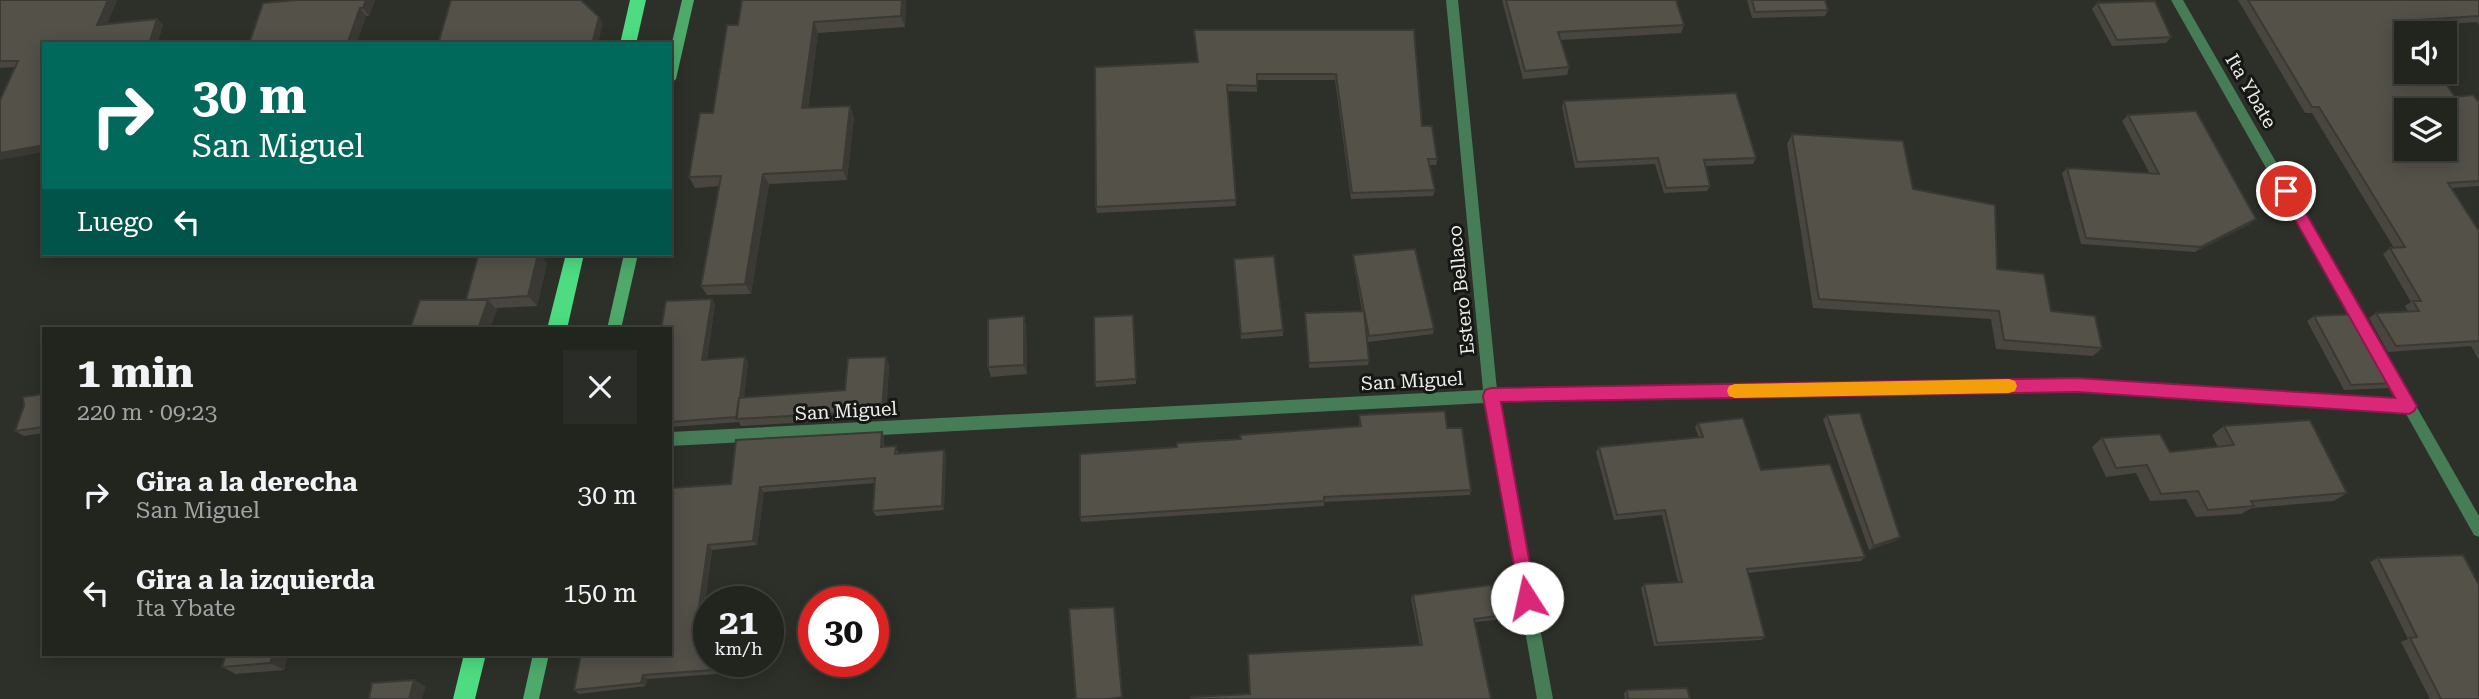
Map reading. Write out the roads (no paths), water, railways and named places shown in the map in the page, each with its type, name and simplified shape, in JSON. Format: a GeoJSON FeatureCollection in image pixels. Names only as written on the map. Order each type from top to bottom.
{"type":"FeatureCollection","features":[{"type":"Feature","properties":{"kind":"highway"},"geometry":{"type":"LineString","coordinates":[[628,42],[638,0]]}},
{"type":"Feature","properties":{"kind":"highway"},"geometry":{"type":"LineString","coordinates":[[557,327],[574,256]]}},
{"type":"Feature","properties":{"kind":"highway"},"geometry":{"type":"LineString","coordinates":[[464,699],[475,656]]}},
{"type":"Feature","properties":{"kind":"main road"},"geometry":{"type":"LineString","coordinates":[[672,70],[688,0]]}},
{"type":"Feature","properties":{"kind":"main road"},"geometry":{"type":"LineString","coordinates":[[614,327],[631,256]]}},
{"type":"Feature","properties":{"kind":"main road"},"geometry":{"type":"LineString","coordinates":[[531,699],[541,656]]}},
{"type":"Feature","properties":{"kind":"street","name":"Estero Bellaco"},"geometry":{"type":"LineString","coordinates":[[1452,0],[1491,396],[1545,699]]}},
{"type":"Feature","properties":{"kind":"street","name":"Ita Ybate"},"geometry":{"type":"LineString","coordinates":[[2177,0],[2479,530]]}},
{"type":"Feature","properties":{"kind":"street","name":"San Miguel"},"geometry":{"type":"LineString","coordinates":[[672,439],[1491,396],[2077,385],[2409,406]]}}]}
